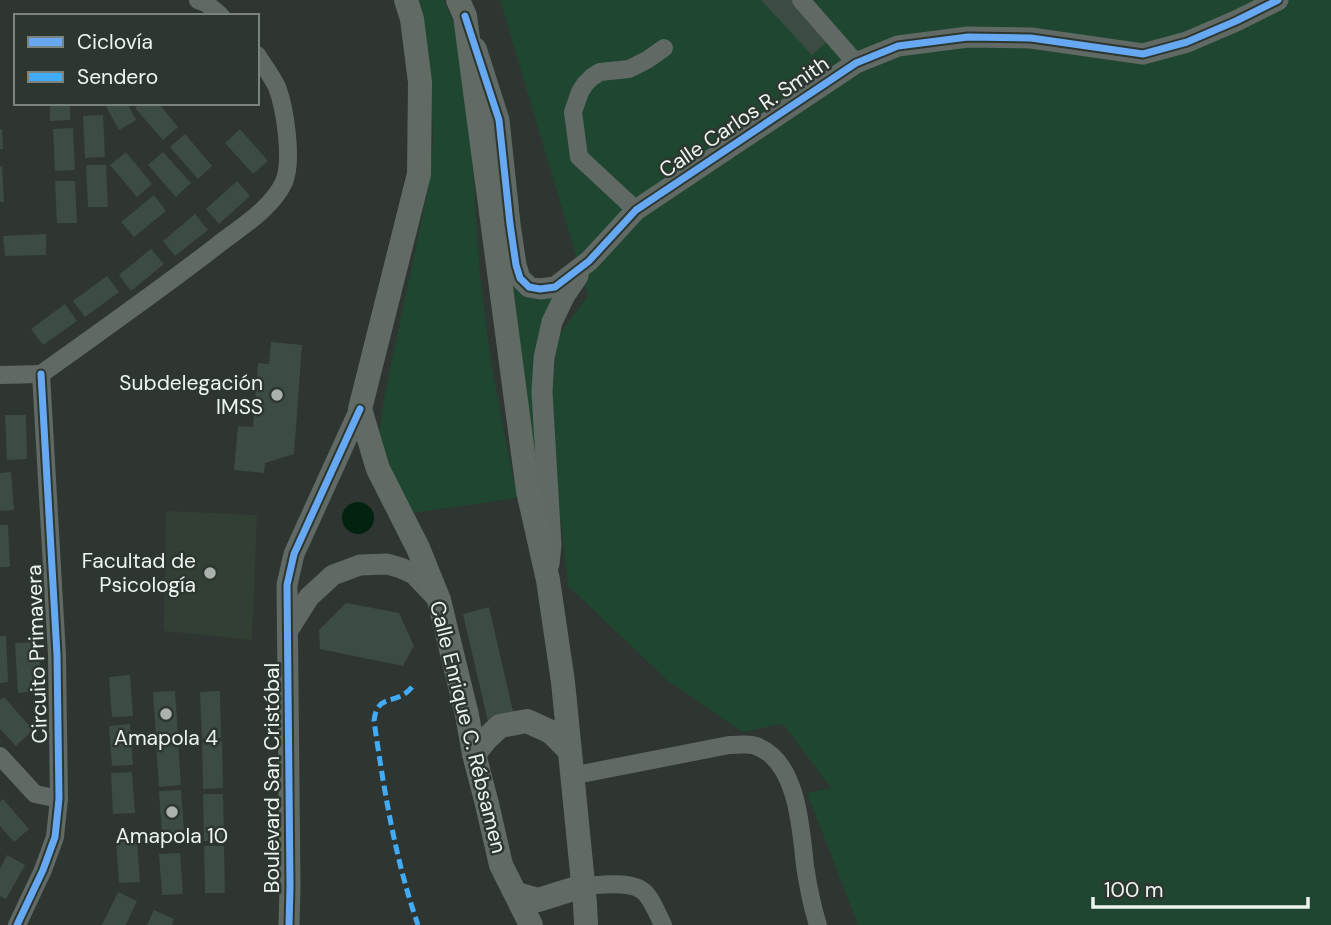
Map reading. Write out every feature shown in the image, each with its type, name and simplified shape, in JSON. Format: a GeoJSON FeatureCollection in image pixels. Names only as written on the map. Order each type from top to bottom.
{"type":"FeatureCollection","features":[{"type":"Feature","properties":{"kind":"main road"},"geometry":{"type":"LineString","coordinates":[[360,409],[419,173],[420,82],[412,19],[406,0]]}},
{"type":"Feature","properties":{"kind":"main road"},"geometry":{"type":"LineString","coordinates":[[461,8],[528,491],[548,580],[562,682],[586,925]]}},
{"type":"Feature","properties":{"kind":"main road","name":"Calle Enrique C. Rébsamen"},"geometry":{"type":"LineString","coordinates":[[360,409],[378,469],[418,548],[439,600],[501,865],[531,925]]}},
{"type":"Feature","properties":{"kind":"main road"},"geometry":{"type":"LineString","coordinates":[[474,754],[500,726],[527,721],[551,732],[569,750]]}},
{"type":"Feature","properties":{"kind":"main road"},"geometry":{"type":"LineString","coordinates":[[517,894],[538,900],[583,886]]}},
{"type":"Feature","properties":{"kind":"street"},"geometry":{"type":"LineString","coordinates":[[198,0],[219,14]]}},
{"type":"Feature","properties":{"kind":"street"},"geometry":{"type":"LineString","coordinates":[[801,0],[856,63]]}},
{"type":"Feature","properties":{"kind":"street","name":"Calle Carlos R. Smith"},"geometry":{"type":"LineString","coordinates":[[548,580],[551,545],[542,392],[544,358],[552,322],[565,295],[589,261],[636,210],[856,63],[898,46],[968,37],[1031,37],[1143,54],[1187,42],[1278,0]]}},
{"type":"Feature","properties":{"kind":"street","name":"Calle Carlos R. Smith"},"geometry":{"type":"LineString","coordinates":[[461,8],[499,120],[510,224],[520,278],[529,287],[540,289],[555,286],[589,261]]}},
{"type":"Feature","properties":{"kind":"street"},"geometry":{"type":"LineString","coordinates":[[636,210],[579,157],[573,112],[580,92],[592,77],[600,72],[629,69],[664,48]]}},
{"type":"Feature","properties":{"kind":"street"},"geometry":{"type":"LineString","coordinates":[[0,375],[41,374],[269,203],[284,181],[289,159],[277,87],[259,58]]}},
{"type":"Feature","properties":{"kind":"street","name":"Circuito Primavera"},"geometry":{"type":"LineString","coordinates":[[17,925],[51,848],[59,800],[57,655],[41,374]]}},
{"type":"Feature","properties":{"kind":"street","name":"Boulevard San Cristóbal"},"geometry":{"type":"LineString","coordinates":[[289,925],[287,586],[294,554],[360,409]]}},
{"type":"Feature","properties":{"kind":"street"},"geometry":{"type":"LineString","coordinates":[[288,630],[309,597],[333,575],[360,565],[387,564],[401,568],[414,574],[439,600]]}},
{"type":"Feature","properties":{"kind":"street"},"geometry":{"type":"LineString","coordinates":[[571,776],[729,745],[756,746],[768,753],[777,760],[787,776],[794,796],[818,925]]}},
{"type":"Feature","properties":{"kind":"street","name":"Circuito Primavera"},"geometry":{"type":"LineString","coordinates":[[0,756],[35,794],[59,800]]}},
{"type":"Feature","properties":{"kind":"street"},"geometry":{"type":"LineString","coordinates":[[583,886],[632,885],[641,888],[663,925]]}},
{"type":"Feature","properties":{"kind":"shaded area"},"geometry":{"type":"Polygon","coordinates":[[[416,0],[444,0],[453,21],[467,80],[480,275],[491,363],[517,498],[412,513],[381,451],[380,428],[384,397],[427,195],[433,142],[431,81],[416,0]]]}},
{"type":"Feature","properties":{"kind":"shaded area"},"geometry":{"type":"Polygon","coordinates":[[[500,0],[1331,0],[1331,925],[858,925],[807,793],[831,788],[783,724],[742,732],[667,680],[568,586],[549,417],[558,336],[588,296],[500,0]]]}},
{"type":"Feature","properties":{"kind":"shaded area"},"geometry":{"type":"Polygon","coordinates":[[[512,279],[557,295],[537,479],[512,279]]]}},
{"type":"Feature","properties":{"kind":"shaded area"},"geometry":{"type":"Polygon","coordinates":[[[358,502],[369,507],[374,518],[369,529],[358,534],[347,529],[342,518],[347,507],[358,502]]]}},
{"type":"Feature","properties":{"kind":"shaded area","name":"Facultad de Psicología"},"geometry":{"type":"Polygon","coordinates":[[[166,511],[257,515],[252,640],[164,631],[166,511]]]}},
{"type":"Feature","properties":{"kind":"building"},"geometry":{"type":"Polygon","coordinates":[[[761,0],[801,0],[833,36],[812,55],[761,0]]]}},
{"type":"Feature","properties":{"kind":"building"},"geometry":{"type":"Polygon","coordinates":[[[50,105],[70,105],[70,120],[50,121],[50,105]]]}},
{"type":"Feature","properties":{"kind":"building"},"geometry":{"type":"Polygon","coordinates":[[[105,105],[128,105],[136,120],[119,130],[105,105]]]}},
{"type":"Feature","properties":{"kind":"building"},"geometry":{"type":"Polygon","coordinates":[[[139,105],[160,105],[178,127],[163,140],[135,108],[139,105]]]}},
{"type":"Feature","properties":{"kind":"building"},"geometry":{"type":"Polygon","coordinates":[[[103,115],[105,157],[85,158],[83,116],[103,115]]]}},
{"type":"Feature","properties":{"kind":"building"},"geometry":{"type":"Polygon","coordinates":[[[73,128],[75,170],[55,171],[53,129],[73,128]]]}},
{"type":"Feature","properties":{"kind":"building"},"geometry":{"type":"Polygon","coordinates":[[[2,129],[3,149],[0,149],[2,129]]]}},
{"type":"Feature","properties":{"kind":"building"},"geometry":{"type":"Polygon","coordinates":[[[240,129],[268,161],[253,174],[225,143],[240,129]]]}},
{"type":"Feature","properties":{"kind":"building"},"geometry":{"type":"Polygon","coordinates":[[[185,134],[212,166],[198,179],[170,147],[185,134]]]}},
{"type":"Feature","properties":{"kind":"building"},"geometry":{"type":"Polygon","coordinates":[[[126,152],[152,184],[137,197],[110,165],[126,152]]]}},
{"type":"Feature","properties":{"kind":"building"},"geometry":{"type":"Polygon","coordinates":[[[163,152],[191,183],[176,197],[148,165],[163,152]]]}},
{"type":"Feature","properties":{"kind":"building"},"geometry":{"type":"Polygon","coordinates":[[[86,165],[106,165],[108,207],[88,207],[86,165]]]}},
{"type":"Feature","properties":{"kind":"building"},"geometry":{"type":"Polygon","coordinates":[[[2,166],[4,202],[0,202],[2,166]]]}},
{"type":"Feature","properties":{"kind":"building"},"geometry":{"type":"Polygon","coordinates":[[[55,181],[75,181],[77,223],[57,223],[55,181]]]}},
{"type":"Feature","properties":{"kind":"building"},"geometry":{"type":"Polygon","coordinates":[[[237,181],[250,196],[219,224],[206,209],[237,181]]]}},
{"type":"Feature","properties":{"kind":"building"},"geometry":{"type":"Polygon","coordinates":[[[154,195],[166,211],[134,237],[121,222],[154,195]]]}},
{"type":"Feature","properties":{"kind":"building"},"geometry":{"type":"Polygon","coordinates":[[[195,214],[208,230],[175,256],[163,241],[195,214]]]}},
{"type":"Feature","properties":{"kind":"building"},"geometry":{"type":"Polygon","coordinates":[[[46,234],[46,255],[5,256],[3,236],[46,234]]]}},
{"type":"Feature","properties":{"kind":"building"},"geometry":{"type":"Polygon","coordinates":[[[151,249],[164,264],[131,291],[119,275],[151,249]]]}},
{"type":"Feature","properties":{"kind":"building"},"geometry":{"type":"Polygon","coordinates":[[[107,276],[119,292],[85,317],[73,301],[107,276]]]}},
{"type":"Feature","properties":{"kind":"building"},"geometry":{"type":"Polygon","coordinates":[[[65,304],[77,321],[43,345],[31,329],[65,304]]]}},
{"type":"Feature","properties":{"kind":"building","name":"Subdelegación IMSS"},"geometry":{"type":"Polygon","coordinates":[[[271,342],[302,345],[294,454],[265,463],[264,473],[234,470],[238,426],[253,427],[258,363],[269,364],[271,342]]]}},
{"type":"Feature","properties":{"kind":"building"},"geometry":{"type":"Polygon","coordinates":[[[5,415],[26,415],[27,459],[7,460],[5,415]]]}},
{"type":"Feature","properties":{"kind":"building"},"geometry":{"type":"Polygon","coordinates":[[[11,472],[14,510],[0,511],[0,473],[11,472]]]}},
{"type":"Feature","properties":{"kind":"building"},"geometry":{"type":"Polygon","coordinates":[[[0,525],[8,525],[10,567],[0,567],[0,525]]]}},
{"type":"Feature","properties":{"kind":"building"},"geometry":{"type":"Polygon","coordinates":[[[346,603],[399,613],[414,646],[403,666],[320,649],[319,630],[346,603]]]}},
{"type":"Feature","properties":{"kind":"building"},"geometry":{"type":"Polygon","coordinates":[[[489,607],[515,720],[489,726],[463,614],[489,607]]]}},
{"type":"Feature","properties":{"kind":"building"},"geometry":{"type":"Polygon","coordinates":[[[0,636],[6,636],[8,682],[0,683],[0,636]]]}},
{"type":"Feature","properties":{"kind":"building"},"geometry":{"type":"Polygon","coordinates":[[[38,642],[42,691],[18,693],[15,643],[38,642]]]}},
{"type":"Feature","properties":{"kind":"building"},"geometry":{"type":"Polygon","coordinates":[[[130,675],[133,716],[112,717],[109,677],[130,675]]]}},
{"type":"Feature","properties":{"kind":"building","name":"Amapola 4"},"geometry":{"type":"Polygon","coordinates":[[[175,691],[178,735],[156,736],[153,692],[175,691]]]}},
{"type":"Feature","properties":{"kind":"building"},"geometry":{"type":"Polygon","coordinates":[[[220,691],[221,738],[202,739],[200,692],[220,691]]]}},
{"type":"Feature","properties":{"kind":"building"},"geometry":{"type":"Polygon","coordinates":[[[4,697],[33,730],[16,746],[0,729],[0,700],[4,697]]]}},
{"type":"Feature","properties":{"kind":"building"},"geometry":{"type":"Polygon","coordinates":[[[130,724],[133,765],[112,766],[109,726],[130,724]]]}},
{"type":"Feature","properties":{"kind":"building"},"geometry":{"type":"Polygon","coordinates":[[[222,741],[223,788],[203,789],[202,742],[222,741]]]}},
{"type":"Feature","properties":{"kind":"building"},"geometry":{"type":"Polygon","coordinates":[[[178,742],[181,785],[159,787],[156,743],[178,742]]]}},
{"type":"Feature","properties":{"kind":"building"},"geometry":{"type":"Polygon","coordinates":[[[132,772],[135,813],[113,814],[111,773],[132,772]]]}},
{"type":"Feature","properties":{"kind":"building","name":"Amapola 10"},"geometry":{"type":"Polygon","coordinates":[[[181,790],[184,833],[162,835],[159,791],[181,790]]]}},
{"type":"Feature","properties":{"kind":"building"},"geometry":{"type":"Polygon","coordinates":[[[203,794],[223,794],[224,841],[204,841],[203,794]]]}},
{"type":"Feature","properties":{"kind":"building"},"geometry":{"type":"Polygon","coordinates":[[[3,799],[29,829],[14,842],[0,826],[0,802],[3,799]]]}},
{"type":"Feature","properties":{"kind":"building"},"geometry":{"type":"Polygon","coordinates":[[[137,841],[140,882],[119,883],[116,842],[137,841]]]}},
{"type":"Feature","properties":{"kind":"building"},"geometry":{"type":"Polygon","coordinates":[[[204,846],[224,846],[225,893],[205,893],[204,846]]]}},
{"type":"Feature","properties":{"kind":"building"},"geometry":{"type":"Polygon","coordinates":[[[180,853],[183,894],[162,895],[159,854],[180,853]]]}},
{"type":"Feature","properties":{"kind":"building"},"geometry":{"type":"Polygon","coordinates":[[[7,855],[25,865],[6,899],[0,896],[0,869],[7,855]]]}},
{"type":"Feature","properties":{"kind":"building"},"geometry":{"type":"Polygon","coordinates":[[[118,892],[137,901],[126,925],[102,925],[118,892]]]}},
{"type":"Feature","properties":{"kind":"building"},"geometry":{"type":"Polygon","coordinates":[[[154,910],[174,919],[172,925],[147,925],[154,910]]]}},
{"type":"Feature","properties":{"kind":"marked path"},"geometry":{"type":"LineString","coordinates":[[412,687],[406,693],[379,706],[374,721],[397,850],[418,925]]}},
{"type":"Feature","properties":{"kind":"cycle path"},"geometry":{"type":"LineString","coordinates":[[465,16],[499,120],[516,265],[520,278],[529,287],[540,289],[555,287],[589,261],[636,210],[856,63],[898,46],[968,37],[1031,38],[1143,54],[1187,42],[1278,0]]}},
{"type":"Feature","properties":{"kind":"cycle path"},"geometry":{"type":"LineString","coordinates":[[17,925],[55,837],[59,799],[57,655],[41,374]]}},
{"type":"Feature","properties":{"kind":"cycle path"},"geometry":{"type":"LineString","coordinates":[[289,925],[287,585],[294,554],[360,409]]}},
{"type":"Feature","properties":{"kind":"place","name":"Subdelegación IMSS"},"geometry":{"type":"Point","coordinates":[277,395]}},
{"type":"Feature","properties":{"kind":"place","name":"Facultad de Psicología"},"geometry":{"type":"Point","coordinates":[210,573]}},
{"type":"Feature","properties":{"kind":"place","name":"Amapola 4"},"geometry":{"type":"Point","coordinates":[166,714]}},
{"type":"Feature","properties":{"kind":"place","name":"Amapola 10"},"geometry":{"type":"Point","coordinates":[172,812]}}]}
